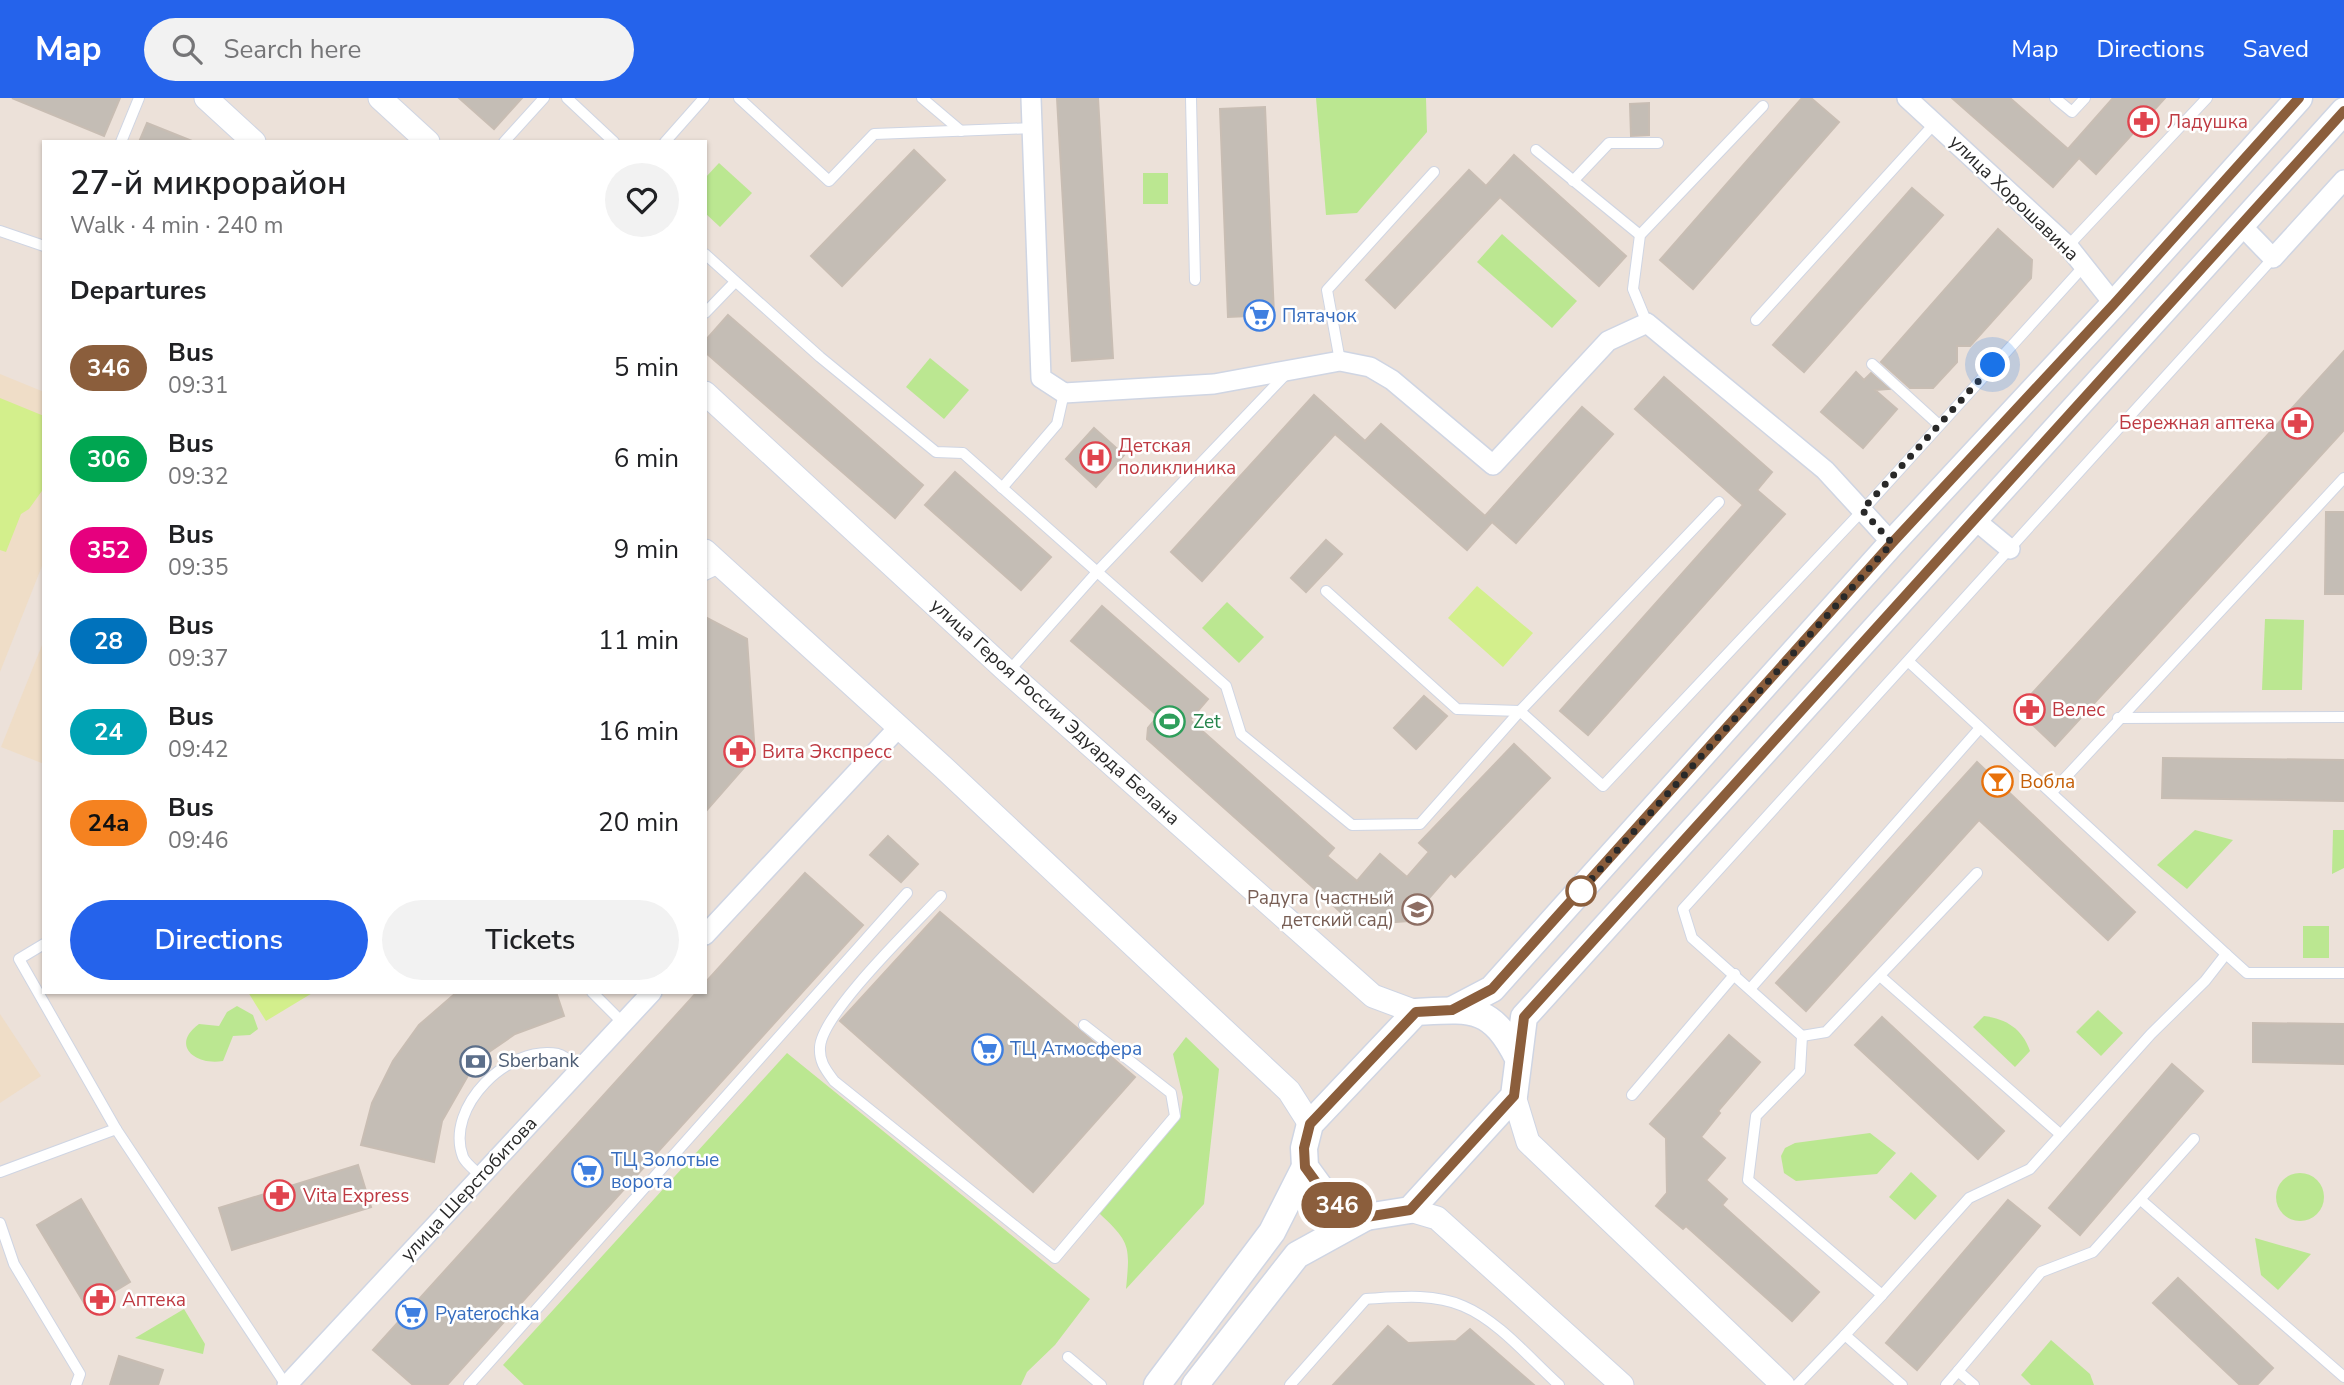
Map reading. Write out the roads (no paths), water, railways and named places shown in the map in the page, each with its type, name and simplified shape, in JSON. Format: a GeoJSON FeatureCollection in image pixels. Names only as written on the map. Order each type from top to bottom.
{"type":"FeatureCollection","features":[{"type":"Feature","properties":{"kind":"main road"},"geometry":{"type":"LineString","coordinates":[[1452,1010],[1492,989],[1892,543],[2114,304],[2299,98]]}},
{"type":"Feature","properties":{"kind":"main road"},"geometry":{"type":"LineString","coordinates":[[1195,1385],[1297,1255],[1366,1217],[1410,1210],[1514,1096],[1524,1017],[2344,111]]}},
{"type":"Feature","properties":{"kind":"main road"},"geometry":{"type":"LineString","coordinates":[[1157,1385],[1272,1232],[1305,1167],[1304,1148],[1310,1124],[1416,1012],[1452,1010],[1483,1014],[1504,1031],[1518,1058]]}},
{"type":"Feature","properties":{"kind":"main road"},"geometry":{"type":"LineString","coordinates":[[1305,1167],[1329,1200],[1366,1217]]}},
{"type":"Feature","properties":{"kind":"street"},"geometry":{"type":"LineString","coordinates":[[206,98],[252,140]]}},
{"type":"Feature","properties":{"kind":"street"},"geometry":{"type":"LineString","coordinates":[[380,98],[426,140]]}},
{"type":"Feature","properties":{"kind":"street"},"geometry":{"type":"LineString","coordinates":[[1031,98],[1041,378],[1064,393],[1214,384],[1340,361],[1370,367],[1392,380],[1493,465],[1608,341],[1647,323],[1825,470],[1892,543]]}},
{"type":"Feature","properties":{"kind":"street","name":"улица Хорошавина"},"geometry":{"type":"LineString","coordinates":[[1907,98],[2068,246],[2114,304]]}},
{"type":"Feature","properties":{"kind":"street"},"geometry":{"type":"LineString","coordinates":[[2240,224],[2273,258],[2344,180]]}},
{"type":"Feature","properties":{"kind":"street","name":"улица Героя России Эдуарда Белана"},"geometry":{"type":"LineString","coordinates":[[707,395],[1008,672],[1373,996],[1416,1012]]}},
{"type":"Feature","properties":{"kind":"street"},"geometry":{"type":"LineString","coordinates":[[1975,520],[2010,549]]}},
{"type":"Feature","properties":{"kind":"street"},"geometry":{"type":"LineString","coordinates":[[714,571],[899,727],[1289,1091],[1310,1124]]}},
{"type":"Feature","properties":{"kind":"street"},"geometry":{"type":"LineString","coordinates":[[707,933],[899,727]]}},
{"type":"Feature","properties":{"kind":"street","name":"улица Шерстобитова"},"geometry":{"type":"LineString","coordinates":[[287,1385],[650,994]]}},
{"type":"Feature","properties":{"kind":"street"},"geometry":{"type":"LineString","coordinates":[[1514,1096],[1528,1142],[1783,1385]]}},
{"type":"Feature","properties":{"kind":"street"},"geometry":{"type":"LineString","coordinates":[[1410,1210],[1437,1218],[1622,1385]]}},
{"type":"Feature","properties":{"kind":"lane"},"geometry":{"type":"LineString","coordinates":[[122,140],[139,98]]}},
{"type":"Feature","properties":{"kind":"lane"},"geometry":{"type":"LineString","coordinates":[[506,140],[544,98]]}},
{"type":"Feature","properties":{"kind":"lane"},"geometry":{"type":"LineString","coordinates":[[567,98],[612,140]]}},
{"type":"Feature","properties":{"kind":"lane"},"geometry":{"type":"LineString","coordinates":[[667,140],[704,98]]}},
{"type":"Feature","properties":{"kind":"lane"},"geometry":{"type":"LineString","coordinates":[[739,98],[829,181],[874,134],[1033,128]]}},
{"type":"Feature","properties":{"kind":"lane"},"geometry":{"type":"LineString","coordinates":[[922,98],[961,131]]}},
{"type":"Feature","properties":{"kind":"lane"},"geometry":{"type":"LineString","coordinates":[[1191,98],[1195,280]]}},
{"type":"Feature","properties":{"kind":"lane"},"geometry":{"type":"LineString","coordinates":[[2055,98],[2072,112],[2085,98]]}},
{"type":"Feature","properties":{"kind":"lane"},"geometry":{"type":"LineString","coordinates":[[2068,246],[2207,98]]}},
{"type":"Feature","properties":{"kind":"lane"},"geometry":{"type":"LineString","coordinates":[[1647,323],[1633,289],[1640,235],[1763,106]]}},
{"type":"Feature","properties":{"kind":"lane"},"geometry":{"type":"LineString","coordinates":[[1756,320],[1935,123]]}},
{"type":"Feature","properties":{"kind":"lane"},"geometry":{"type":"LineString","coordinates":[[1573,181],[1609,143],[1658,143]]}},
{"type":"Feature","properties":{"kind":"lane"},"geometry":{"type":"LineString","coordinates":[[1536,150],[1640,235]]}},
{"type":"Feature","properties":{"kind":"lane"},"geometry":{"type":"LineString","coordinates":[[1340,361],[1326,290],[1434,172]]}},
{"type":"Feature","properties":{"kind":"lane"},"geometry":{"type":"LineString","coordinates":[[0,231],[42,245]]}},
{"type":"Feature","properties":{"kind":"lane"},"geometry":{"type":"LineString","coordinates":[[707,256],[936,452],[963,453],[1226,686],[1241,734],[1352,825],[1419,824],[1520,711],[1719,502]]}},
{"type":"Feature","properties":{"kind":"lane"},"geometry":{"type":"LineString","coordinates":[[1802,1036],[1692,938],[1683,909],[2273,258]]}},
{"type":"Feature","properties":{"kind":"lane"},"geometry":{"type":"LineString","coordinates":[[1326,591],[1457,709],[1520,711],[1603,786],[1862,510],[2085,265]]}},
{"type":"Feature","properties":{"kind":"lane"},"geometry":{"type":"LineString","coordinates":[[707,311],[735,282]]}},
{"type":"Feature","properties":{"kind":"lane"},"geometry":{"type":"LineString","coordinates":[[1872,364],[1939,425]]}},
{"type":"Feature","properties":{"kind":"lane"},"geometry":{"type":"LineString","coordinates":[[1008,672],[1097,572],[1291,369]]}},
{"type":"Feature","properties":{"kind":"lane"},"geometry":{"type":"LineString","coordinates":[[1002,488],[1058,424],[1064,393]]}},
{"type":"Feature","properties":{"kind":"lane"},"geometry":{"type":"LineString","coordinates":[[2052,792],[2344,478]]}},
{"type":"Feature","properties":{"kind":"lane"},"geometry":{"type":"LineString","coordinates":[[1908,662],[2247,973],[2344,973]]}},
{"type":"Feature","properties":{"kind":"lane"},"geometry":{"type":"LineString","coordinates":[[2118,718],[2344,717]]}},
{"type":"Feature","properties":{"kind":"lane"},"geometry":{"type":"LineString","coordinates":[[1750,989],[1980,728]]}},
{"type":"Feature","properties":{"kind":"lane"},"geometry":{"type":"LineString","coordinates":[[1802,1036],[1826,1032],[1977,873]]}},
{"type":"Feature","properties":{"kind":"lane"},"geometry":{"type":"LineString","coordinates":[[469,1385],[907,893]]}},
{"type":"Feature","properties":{"kind":"lane"},"geometry":{"type":"LineString","coordinates":[[940,896],[832,1016],[820,1045],[821,1063],[834,1081],[1055,1258],[1175,1116],[1171,1093],[1084,1025]]}},
{"type":"Feature","properties":{"kind":"lane"},"geometry":{"type":"LineString","coordinates":[[42,945],[19,959],[116,1129],[287,1385]]}},
{"type":"Feature","properties":{"kind":"lane"},"geometry":{"type":"LineString","coordinates":[[1797,1385],[1969,1198],[2030,1169],[2151,1034],[2205,981],[2226,954]]}},
{"type":"Feature","properties":{"kind":"lane"},"geometry":{"type":"LineString","coordinates":[[1632,1095],[1735,974]]}},
{"type":"Feature","properties":{"kind":"lane"},"geometry":{"type":"LineString","coordinates":[[1880,976],[2060,1133]]}},
{"type":"Feature","properties":{"kind":"lane"},"geometry":{"type":"LineString","coordinates":[[594,994],[623,1023]]}},
{"type":"Feature","properties":{"kind":"lane"},"geometry":{"type":"LineString","coordinates":[[1802,1036],[1800,1071],[1756,1116],[1748,1180],[1882,1295]]}},
{"type":"Feature","properties":{"kind":"lane"},"geometry":{"type":"LineString","coordinates":[[481,1176],[464,1160],[460,1146],[467,1108],[484,1082],[500,1069],[546,1054],[561,1055],[580,1069]]}},
{"type":"Feature","properties":{"kind":"lane"},"geometry":{"type":"LineString","coordinates":[[0,1172],[116,1129]]}},
{"type":"Feature","properties":{"kind":"lane"},"geometry":{"type":"LineString","coordinates":[[1946,1385],[2041,1272],[2093,1252],[2194,1139]]}},
{"type":"Feature","properties":{"kind":"lane"},"geometry":{"type":"LineString","coordinates":[[2141,1200],[2344,1377]]}},
{"type":"Feature","properties":{"kind":"lane"},"geometry":{"type":"LineString","coordinates":[[0,1223],[14,1264],[80,1374],[76,1385]]}},
{"type":"Feature","properties":{"kind":"lane"},"geometry":{"type":"LineString","coordinates":[[1290,1385],[1367,1299],[1415,1296],[1462,1305],[1488,1321],[1559,1385]]}},
{"type":"Feature","properties":{"kind":"lane"},"geometry":{"type":"LineString","coordinates":[[1845,1335],[1902,1385]]}},
{"type":"Feature","properties":{"kind":"lane"},"geometry":{"type":"LineString","coordinates":[[1068,1357],[1101,1385]]}},
{"type":"Feature","properties":{"kind":"lane"},"geometry":{"type":"LineString","coordinates":[[1958,1371],[1974,1385]]}},
{"type":"Feature","properties":{"kind":"place","name":"Ладушка"},"geometry":{"type":"Point","coordinates":[2144,122]}},
{"type":"Feature","properties":{"kind":"place","name":"Пятачок"},"geometry":{"type":"Point","coordinates":[1259,316]}},
{"type":"Feature","properties":{"kind":"place","name":"Бережная аптека"},"geometry":{"type":"Point","coordinates":[2298,423]}},
{"type":"Feature","properties":{"kind":"place","name":"Детская поликлиника"},"geometry":{"type":"Point","coordinates":[1095,457]}},
{"type":"Feature","properties":{"kind":"place","name":"Велес"},"geometry":{"type":"Point","coordinates":[2029,710]}},
{"type":"Feature","properties":{"kind":"place","name":"Zet"},"geometry":{"type":"Point","coordinates":[1170,722]}},
{"type":"Feature","properties":{"kind":"place","name":"Вита Экспресс"},"geometry":{"type":"Point","coordinates":[739,752]}},
{"type":"Feature","properties":{"kind":"place","name":"Вобла"},"geometry":{"type":"Point","coordinates":[1997,782]}},
{"type":"Feature","properties":{"kind":"place","name":"Радуга (частный детский сад)"},"geometry":{"type":"Point","coordinates":[1417,909]}},
{"type":"Feature","properties":{"kind":"place","name":"ТЦ Атмосфера"},"geometry":{"type":"Point","coordinates":[987,1049]}},
{"type":"Feature","properties":{"kind":"place","name":"Sberbank"},"geometry":{"type":"Point","coordinates":[475,1061]}},
{"type":"Feature","properties":{"kind":"place","name":"ТЦ Золотые ворота"},"geometry":{"type":"Point","coordinates":[588,1171]}},
{"type":"Feature","properties":{"kind":"place","name":"Vita Express"},"geometry":{"type":"Point","coordinates":[280,1196]}},
{"type":"Feature","properties":{"kind":"place","name":"Аптека"},"geometry":{"type":"Point","coordinates":[99,1300]}},
{"type":"Feature","properties":{"kind":"place","name":"Pyaterochka"},"geometry":{"type":"Point","coordinates":[412,1314]}}]}
